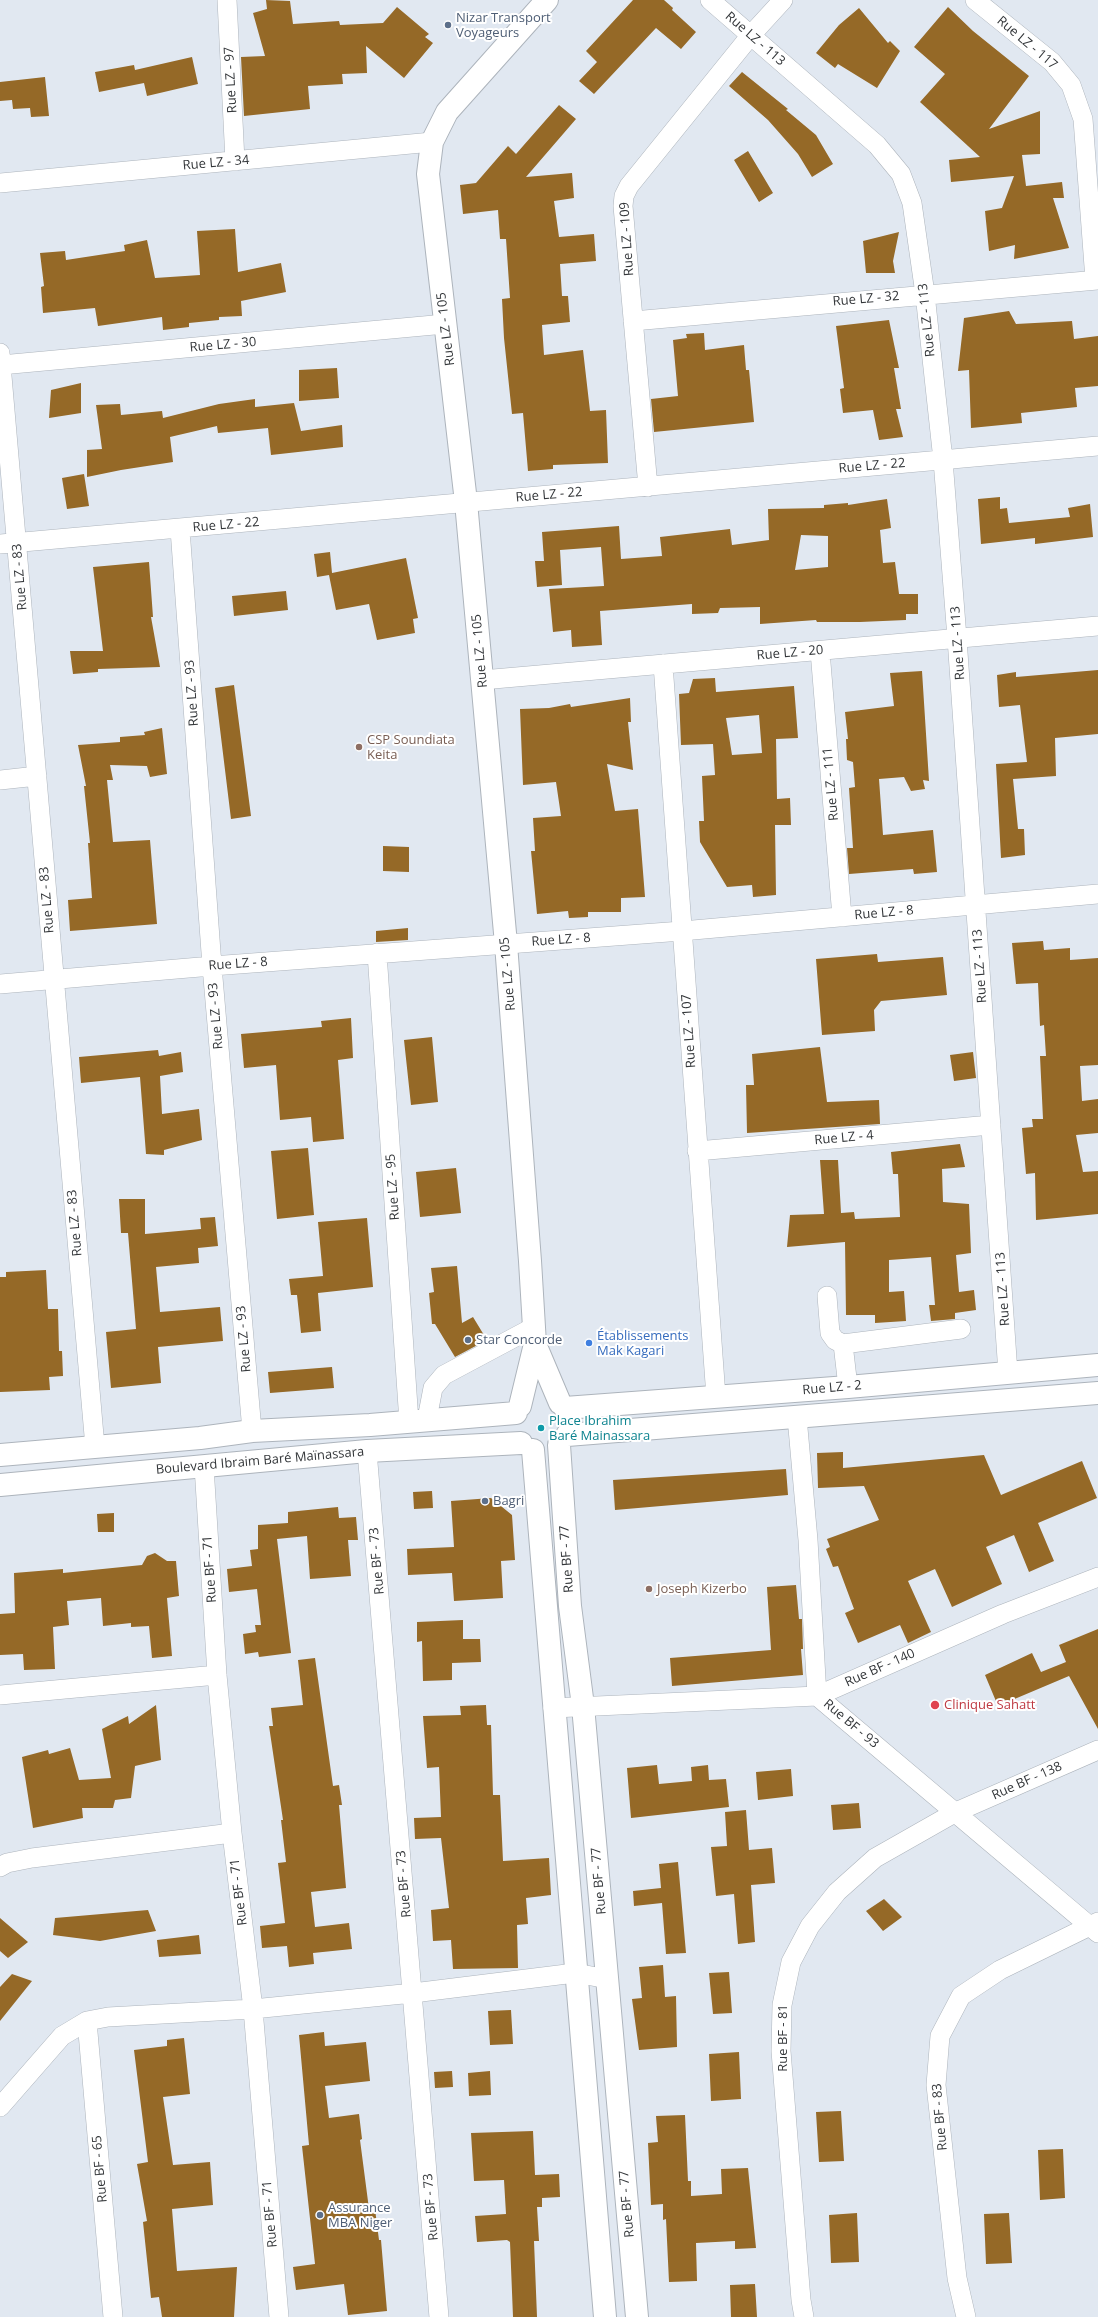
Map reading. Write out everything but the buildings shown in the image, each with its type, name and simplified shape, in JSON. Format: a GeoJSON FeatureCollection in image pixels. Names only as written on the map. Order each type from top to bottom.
{"type":"FeatureCollection","features":[{"type":"Feature","properties":{"kind":"main road","name":"Rue LZ - 105"},"geometry":{"type":"LineString","coordinates":[[518,1410],[534,1336],[506,944],[466,502],[428,174],[432,142],[447,112],[547,0]]}},
{"type":"Feature","properties":{"kind":"main road","name":"Rue LZ - 105"},"geometry":{"type":"LineString","coordinates":[[534,1336],[563,1405]]}},
{"type":"Feature","properties":{"kind":"main road","name":"Rue LZ - 2"},"geometry":{"type":"LineString","coordinates":[[563,1405],[716,1398],[1098,1365]]}},
{"type":"Feature","properties":{"kind":"main road","name":"Rue LZ - 2"},"geometry":{"type":"LineString","coordinates":[[563,1440],[797,1417],[1098,1393]]}},
{"type":"Feature","properties":{"kind":"main road"},"geometry":{"type":"LineString","coordinates":[[540,1396],[548,1396],[563,1405],[570,1422],[563,1440],[547,1451],[527,1447],[514,1429],[518,1410],[532,1397],[540,1396]]}},
{"type":"Feature","properties":{"kind":"main road","name":"Boulevard Ibraim Baré Maïnassara"},"geometry":{"type":"LineString","coordinates":[[0,1455],[200,1438],[252,1431],[418,1420],[518,1410]]}},
{"type":"Feature","properties":{"kind":"main road","name":"Rue BF - 77"},"geometry":{"type":"LineString","coordinates":[[563,1440],[570,1606],[583,1706],[637,2317]]}},
{"type":"Feature","properties":{"kind":"main road","name":"Boulevard Ibraim Baré Maïnassara"},"geometry":{"type":"LineString","coordinates":[[0,1485],[367,1451],[527,1447]]}},
{"type":"Feature","properties":{"kind":"main road","name":"Rue BF - 77"},"geometry":{"type":"LineString","coordinates":[[527,1447],[553,1708],[605,2317]]}},
{"type":"Feature","properties":{"kind":"street","name":"Rue LZ - 97"},"geometry":{"type":"LineString","coordinates":[[227,0],[235,161]]}},
{"type":"Feature","properties":{"kind":"street","name":"Rue LZ - 113"},"geometry":{"type":"LineString","coordinates":[[710,0],[877,145],[901,174],[912,203],[925,294],[943,460],[958,638],[1008,1373]]}},
{"type":"Feature","properties":{"kind":"street","name":"Rue LZ - 109"},"geometry":{"type":"LineString","coordinates":[[648,487],[623,206],[624,196],[629,186],[751,36],[783,0]]}},
{"type":"Feature","properties":{"kind":"street","name":"Rue LZ - 117"},"geometry":{"type":"LineString","coordinates":[[975,0],[1052,62],[1071,85],[1083,119],[1096,280]]}},
{"type":"Feature","properties":{"kind":"street","name":"Rue LZ - 34"},"geometry":{"type":"LineString","coordinates":[[0,183],[432,142]]}},
{"type":"Feature","properties":{"kind":"street","name":"Rue LZ - 32"},"geometry":{"type":"LineString","coordinates":[[633,321],[1096,280]]}},
{"type":"Feature","properties":{"kind":"street","name":"Rue LZ - 30"},"geometry":{"type":"LineString","coordinates":[[0,359],[445,324]]}},
{"type":"Feature","properties":{"kind":"street","name":"Rue LZ - 83"},"geometry":{"type":"LineString","coordinates":[[0,359],[9,543],[37,776],[53,980],[94,1447]]}},
{"type":"Feature","properties":{"kind":"street","name":"Rue LZ - 22"},"geometry":{"type":"LineString","coordinates":[[9,543],[180,529],[1098,446]]}},
{"type":"Feature","properties":{"kind":"street","name":"Rue LZ - 93"},"geometry":{"type":"LineString","coordinates":[[180,529],[212,966],[252,1431]]}},
{"type":"Feature","properties":{"kind":"street","name":"Rue LZ - 20"},"geometry":{"type":"LineString","coordinates":[[482,680],[1098,626]]}},
{"type":"Feature","properties":{"kind":"street","name":"Rue LZ - 111"},"geometry":{"type":"LineString","coordinates":[[820,651],[842,917]]}},
{"type":"Feature","properties":{"kind":"street","name":"Rue LZ - 107"},"geometry":{"type":"LineString","coordinates":[[663,664],[716,1398]]}},
{"type":"Feature","properties":{"kind":"street"},"geometry":{"type":"LineString","coordinates":[[0,780],[37,776]]}},
{"type":"Feature","properties":{"kind":"street","name":"Rue LZ - 8"},"geometry":{"type":"LineString","coordinates":[[0,984],[377,953],[682,931],[1098,894]]}},
{"type":"Feature","properties":{"kind":"street","name":"Rue LZ - 95"},"geometry":{"type":"LineString","coordinates":[[377,953],[418,1420]]}},
{"type":"Feature","properties":{"kind":"street","name":"Rue LZ - 4"},"geometry":{"type":"LineString","coordinates":[[697,1151],[991,1124]]}},
{"type":"Feature","properties":{"kind":"street"},"geometry":{"type":"LineString","coordinates":[[828,1296],[830,1333],[834,1340],[843,1344],[961,1329]]}},
{"type":"Feature","properties":{"kind":"street"},"geometry":{"type":"LineString","coordinates":[[418,1420],[433,1388],[444,1375],[534,1336]]}},
{"type":"Feature","properties":{"kind":"street"},"geometry":{"type":"LineString","coordinates":[[843,1344],[848,1387]]}},
{"type":"Feature","properties":{"kind":"street","name":"Rue BF - 93"},"geometry":{"type":"LineString","coordinates":[[797,1417],[808,1540],[817,1696],[1095,1927]]}},
{"type":"Feature","properties":{"kind":"street","name":"Rue BF - 73"},"geometry":{"type":"LineString","coordinates":[[367,1451],[414,1993],[439,2317]]}},
{"type":"Feature","properties":{"kind":"street","name":"Rue BF - 71"},"geometry":{"type":"LineString","coordinates":[[204,1466],[217,1675],[232,1834],[253,2009],[279,2317]]}},
{"type":"Feature","properties":{"kind":"street","name":"Rue BF - 140"},"geometry":{"type":"LineString","coordinates":[[553,1708],[817,1696],[1003,1614],[1098,1577]]}},
{"type":"Feature","properties":{"kind":"street"},"geometry":{"type":"LineString","coordinates":[[0,1695],[217,1675]]}},
{"type":"Feature","properties":{"kind":"street","name":"Rue BF - 138"},"geometry":{"type":"LineString","coordinates":[[956,1812],[1098,1750]]}},
{"type":"Feature","properties":{"kind":"street","name":"Rue BF - 81"},"geometry":{"type":"LineString","coordinates":[[804,2317],[800,2292],[781,2051],[782,2004],[791,1962],[814,1920],[837,1892],[874,1858],[956,1812]]}},
{"type":"Feature","properties":{"kind":"street"},"geometry":{"type":"LineString","coordinates":[[0,1867],[7,1863],[32,1858],[232,1834]]}},
{"type":"Feature","properties":{"kind":"street","name":"Rue BF - 83"},"geometry":{"type":"LineString","coordinates":[[966,2317],[957,2278],[936,2085],[940,2036],[961,1996],[1000,1970],[1095,1927]]}},
{"type":"Feature","properties":{"kind":"street"},"geometry":{"type":"LineString","coordinates":[[0,2107],[62,2036],[87,2021],[108,2017],[253,2009],[414,1993],[575,1973],[608,1979]]}},
{"type":"Feature","properties":{"kind":"street","name":"Rue BF - 65"},"geometry":{"type":"LineString","coordinates":[[87,2021],[113,2317]]}},
{"type":"Feature","properties":{"kind":"place","name":"Nizar Transport Voyageurs"},"geometry":{"type":"Point","coordinates":[448,25]}},
{"type":"Feature","properties":{"kind":"place","name":"CSP Soundiata Keita"},"geometry":{"type":"Point","coordinates":[359,747]}},
{"type":"Feature","properties":{"kind":"place","name":"Star Concorde"},"geometry":{"type":"Point","coordinates":[468,1340]}},
{"type":"Feature","properties":{"kind":"place","name":"Établissements Mak Kagari"},"geometry":{"type":"Point","coordinates":[589,1343]}},
{"type":"Feature","properties":{"kind":"place","name":"Place Ibrahim Baré Mainassara"},"geometry":{"type":"Point","coordinates":[541,1428]}},
{"type":"Feature","properties":{"kind":"place","name":"Bagri"},"geometry":{"type":"Point","coordinates":[485,1501]}},
{"type":"Feature","properties":{"kind":"place","name":"Joseph Kizerbo"},"geometry":{"type":"Point","coordinates":[649,1589]}},
{"type":"Feature","properties":{"kind":"place","name":"Clinique Sahatt"},"geometry":{"type":"Point","coordinates":[935,1705]}},
{"type":"Feature","properties":{"kind":"place","name":"Assurance MBA Niger"},"geometry":{"type":"Point","coordinates":[320,2215]}}]}
